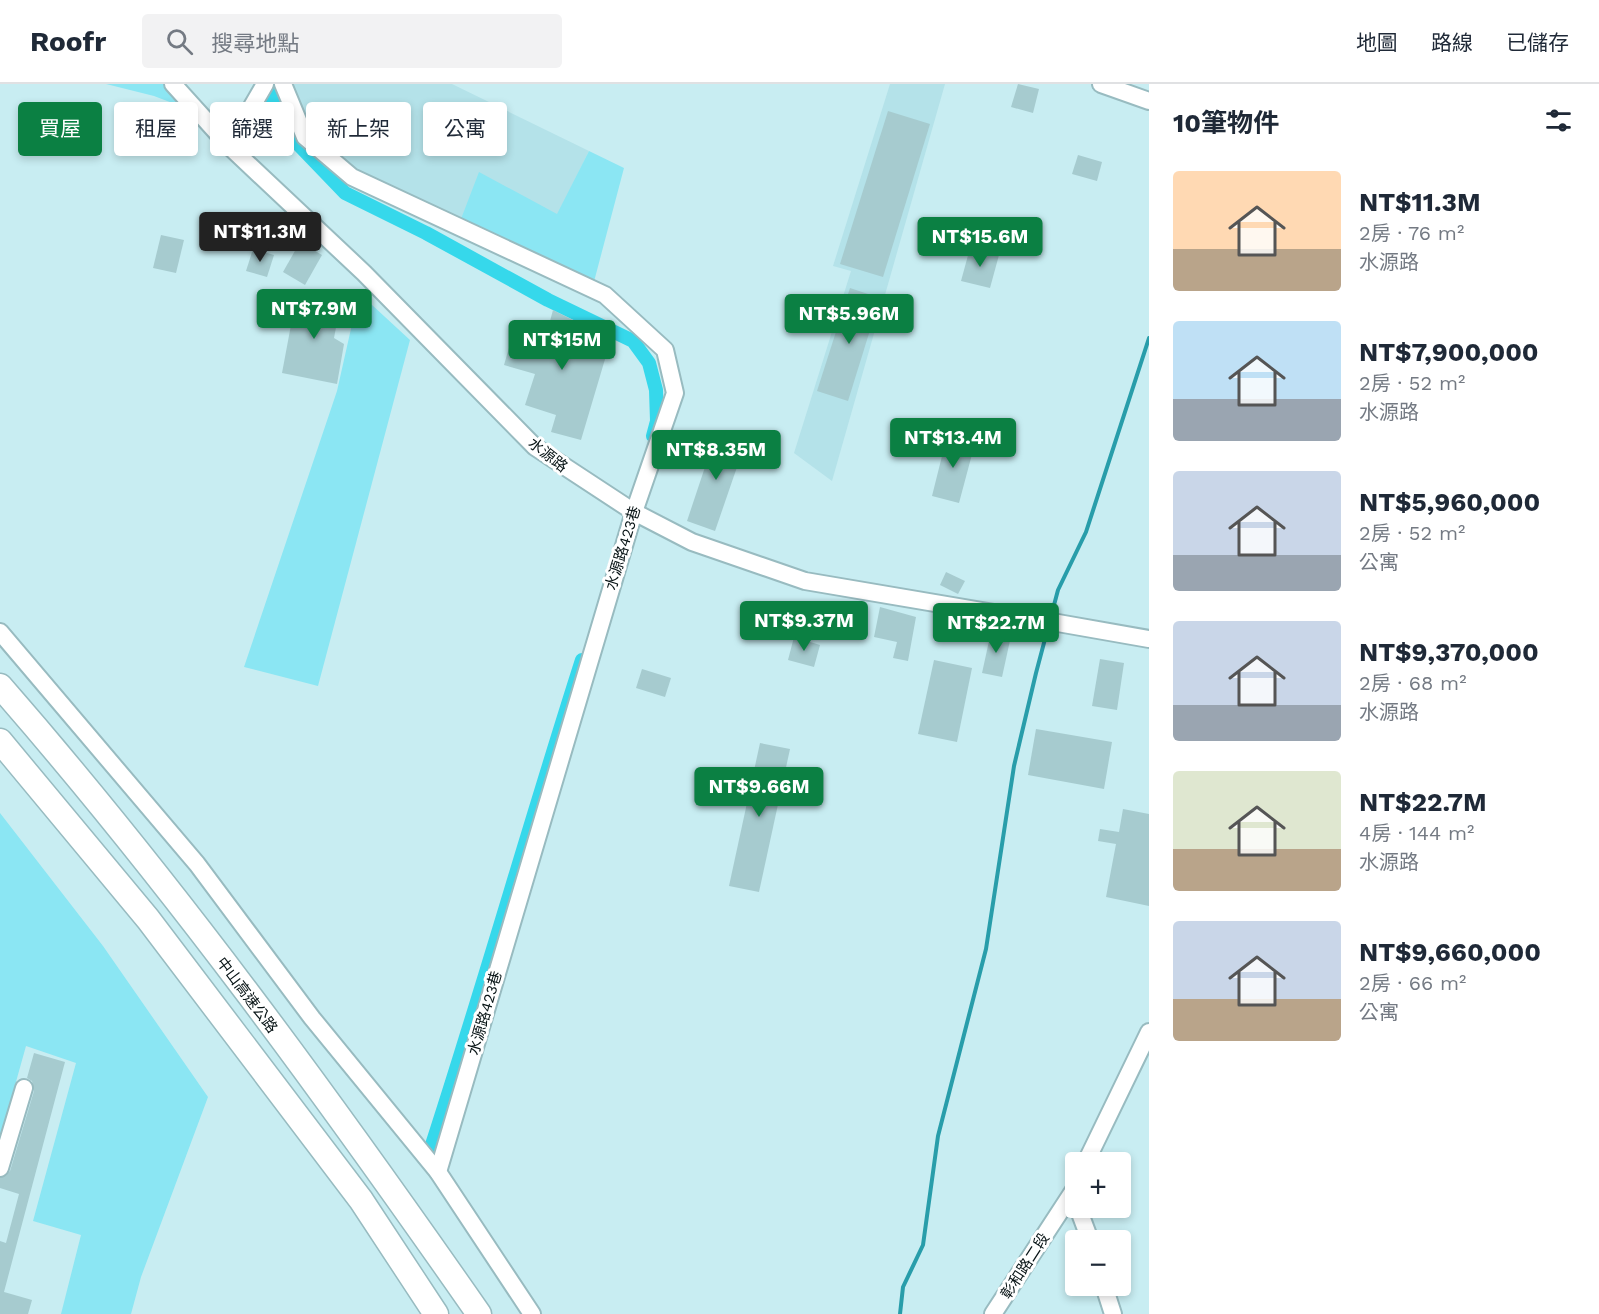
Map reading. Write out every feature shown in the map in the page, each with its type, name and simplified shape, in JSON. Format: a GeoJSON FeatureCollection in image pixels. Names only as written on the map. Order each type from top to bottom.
{"type":"FeatureCollection","features":[{"type":"Feature","properties":{"kind":"highway","name":"中山高速公路"},"geometry":{"type":"LineString","coordinates":[[0,686],[53,747],[166,887],[380,1172],[479,1314]]}},
{"type":"Feature","properties":{"kind":"highway"},"geometry":{"type":"LineString","coordinates":[[0,741],[148,919],[361,1200],[436,1314]]}},
{"type":"Feature","properties":{"kind":"street","name":"水源路"},"geometry":{"type":"LineString","coordinates":[[173,84],[210,125]]}},
{"type":"Feature","properties":{"kind":"street"},"geometry":{"type":"LineString","coordinates":[[255,102],[265,84]]}},
{"type":"Feature","properties":{"kind":"street","name":"水源路423巷"},"geometry":{"type":"LineString","coordinates":[[283,84],[305,137],[352,177],[604,295],[665,350],[675,393],[634,512],[438,1172]]}},
{"type":"Feature","properties":{"kind":"street"},"geometry":{"type":"LineString","coordinates":[[1101,84],[1149,101]]}},
{"type":"Feature","properties":{"kind":"street","name":"水源路"},"geometry":{"type":"LineString","coordinates":[[240,156],[364,273],[536,447],[634,512],[692,543],[806,581],[1149,639]]}},
{"type":"Feature","properties":{"kind":"street"},"geometry":{"type":"LineString","coordinates":[[0,632],[197,864],[312,1018],[438,1172],[531,1314]]}},
{"type":"Feature","properties":{"kind":"street"},"geometry":{"type":"LineString","coordinates":[[1091,1152],[1149,1032]]}},
{"type":"Feature","properties":{"kind":"street"},"geometry":{"type":"LineString","coordinates":[[0,1168],[24,1088]]}},
{"type":"Feature","properties":{"kind":"street","name":"彰和路二段"},"geometry":{"type":"LineString","coordinates":[[993,1314],[1065,1212]]}},
{"type":"Feature","properties":{"kind":"street"},"geometry":{"type":"LineString","coordinates":[[1107,1296],[1113,1314]]}},
{"type":"Feature","properties":{"kind":"shaded area"},"geometry":{"type":"Polygon","coordinates":[[[106,84],[175,84],[188,102],[170,102],[106,84]]]}},
{"type":"Feature","properties":{"kind":"shaded area"},"geometry":{"type":"Polygon","coordinates":[[[282,84],[452,84],[489,102],[423,102],[423,156],[507,156],[507,111],[589,151],[558,214],[456,232],[361,183],[330,156],[411,156],[411,102],[306,102],[306,130],[294,107],[294,102],[291,102],[282,84]]]}},
{"type":"Feature","properties":{"kind":"shaded area"},"geometry":{"type":"Polygon","coordinates":[[[890,84],[945,84],[832,481],[794,453],[851,271],[833,266],[890,84]]]}},
{"type":"Feature","properties":{"kind":"shaded area"},"geometry":{"type":"Polygon","coordinates":[[[589,151],[624,168],[591,293],[456,232],[479,172],[557,214],[589,151]]]}},
{"type":"Feature","properties":{"kind":"shaded area"},"geometry":{"type":"Polygon","coordinates":[[[359,293],[410,340],[318,686],[244,667],[337,391],[359,293]]]}},
{"type":"Feature","properties":{"kind":"shaded area"},"geometry":{"type":"Polygon","coordinates":[[[0,813],[103,946],[208,1097],[141,1277],[131,1314],[61,1314],[81,1235],[33,1221],[76,1063],[26,1046],[0,1139],[0,813]]]}},
{"type":"Feature","properties":{"kind":"building"},"geometry":{"type":"Polygon","coordinates":[[[1018,84],[1039,89],[1033,113],[1011,107],[1018,84]]]}},
{"type":"Feature","properties":{"kind":"building"},"geometry":{"type":"Polygon","coordinates":[[[888,111],[930,124],[883,277],[840,264],[888,111]]]}},
{"type":"Feature","properties":{"kind":"building"},"geometry":{"type":"Polygon","coordinates":[[[1078,155],[1102,162],[1097,181],[1072,174],[1078,155]]]}},
{"type":"Feature","properties":{"kind":"building"},"geometry":{"type":"Polygon","coordinates":[[[161,235],[184,240],[176,273],[153,268],[161,235]]]}},
{"type":"Feature","properties":{"kind":"building"},"geometry":{"type":"Polygon","coordinates":[[[300,242],[322,255],[305,285],[283,272],[300,242]]]}},
{"type":"Feature","properties":{"kind":"building"},"geometry":{"type":"Polygon","coordinates":[[[970,248],[999,255],[990,288],[961,281],[970,248]]]}},
{"type":"Feature","properties":{"kind":"building"},"geometry":{"type":"Polygon","coordinates":[[[253,249],[274,255],[267,277],[246,271],[253,249]]]}},
{"type":"Feature","properties":{"kind":"building"},"geometry":{"type":"Polygon","coordinates":[[[850,288],[880,298],[848,401],[817,391],[850,288]]]}},
{"type":"Feature","properties":{"kind":"building"},"geometry":{"type":"Polygon","coordinates":[[[297,293],[341,301],[334,338],[344,344],[337,384],[282,373],[297,293]]]}},
{"type":"Feature","properties":{"kind":"building"},"geometry":{"type":"Polygon","coordinates":[[[553,310],[611,339],[581,440],[551,432],[556,415],[525,405],[535,374],[504,365],[513,334],[544,343],[553,310]]]}},
{"type":"Feature","properties":{"kind":"building"},"geometry":{"type":"Polygon","coordinates":[[[717,431],[746,441],[715,531],[687,521],[717,431]]]}},
{"type":"Feature","properties":{"kind":"building"},"geometry":{"type":"Polygon","coordinates":[[[947,436],[975,443],[959,503],[932,496],[947,436]]]}},
{"type":"Feature","properties":{"kind":"building"},"geometry":{"type":"Polygon","coordinates":[[[946,572],[965,581],[958,594],[940,585],[946,572]]]}},
{"type":"Feature","properties":{"kind":"building"},"geometry":{"type":"Polygon","coordinates":[[[880,607],[916,617],[908,661],[893,658],[897,642],[874,637],[880,607]]]}},
{"type":"Feature","properties":{"kind":"building"},"geometry":{"type":"Polygon","coordinates":[[[991,632],[1011,636],[1002,677],[982,673],[991,632]]]}},
{"type":"Feature","properties":{"kind":"building"},"geometry":{"type":"Polygon","coordinates":[[[794,637],[820,645],[814,667],[788,660],[794,637]]]}},
{"type":"Feature","properties":{"kind":"building"},"geometry":{"type":"Polygon","coordinates":[[[1100,659],[1124,663],[1117,710],[1092,706],[1100,659]]]}},
{"type":"Feature","properties":{"kind":"building"},"geometry":{"type":"Polygon","coordinates":[[[934,660],[972,668],[957,742],[918,734],[934,660]]]}},
{"type":"Feature","properties":{"kind":"building"},"geometry":{"type":"Polygon","coordinates":[[[642,669],[671,678],[665,697],[636,688],[642,669]]]}},
{"type":"Feature","properties":{"kind":"building"},"geometry":{"type":"Polygon","coordinates":[[[1036,729],[1112,742],[1104,789],[1028,775],[1036,729]]]}},
{"type":"Feature","properties":{"kind":"building"},"geometry":{"type":"Polygon","coordinates":[[[760,743],[790,749],[759,892],[729,886],[760,743]]]}},
{"type":"Feature","properties":{"kind":"building"},"geometry":{"type":"Polygon","coordinates":[[[1123,809],[1149,814],[1149,906],[1106,897],[1116,844],[1098,841],[1100,829],[1119,832],[1123,809]]]}},
{"type":"Feature","properties":{"kind":"building"},"geometry":{"type":"Polygon","coordinates":[[[34,1053],[65,1062],[4,1292],[32,1300],[28,1314],[0,1314],[0,1241],[6,1243],[19,1194],[0,1188],[0,1178],[10,1171],[34,1091],[32,1081],[27,1078],[34,1053]]]}},
{"type":"Feature","properties":{"kind":"waterway"},"geometry":{"type":"LineString","coordinates":[[264,84],[295,141],[345,193],[426,233],[548,300],[633,341],[649,363],[656,390],[657,421],[653,436]]}},
{"type":"Feature","properties":{"kind":"waterway"},"geometry":{"type":"LineString","coordinates":[[900,1314],[903,1287],[923,1245],[938,1136],[986,949],[1014,766],[1036,673],[1058,590],[1086,532],[1149,338]]}},
{"type":"Feature","properties":{"kind":"waterway"},"geometry":{"type":"LineString","coordinates":[[428,1157],[582,660]]}}]}
